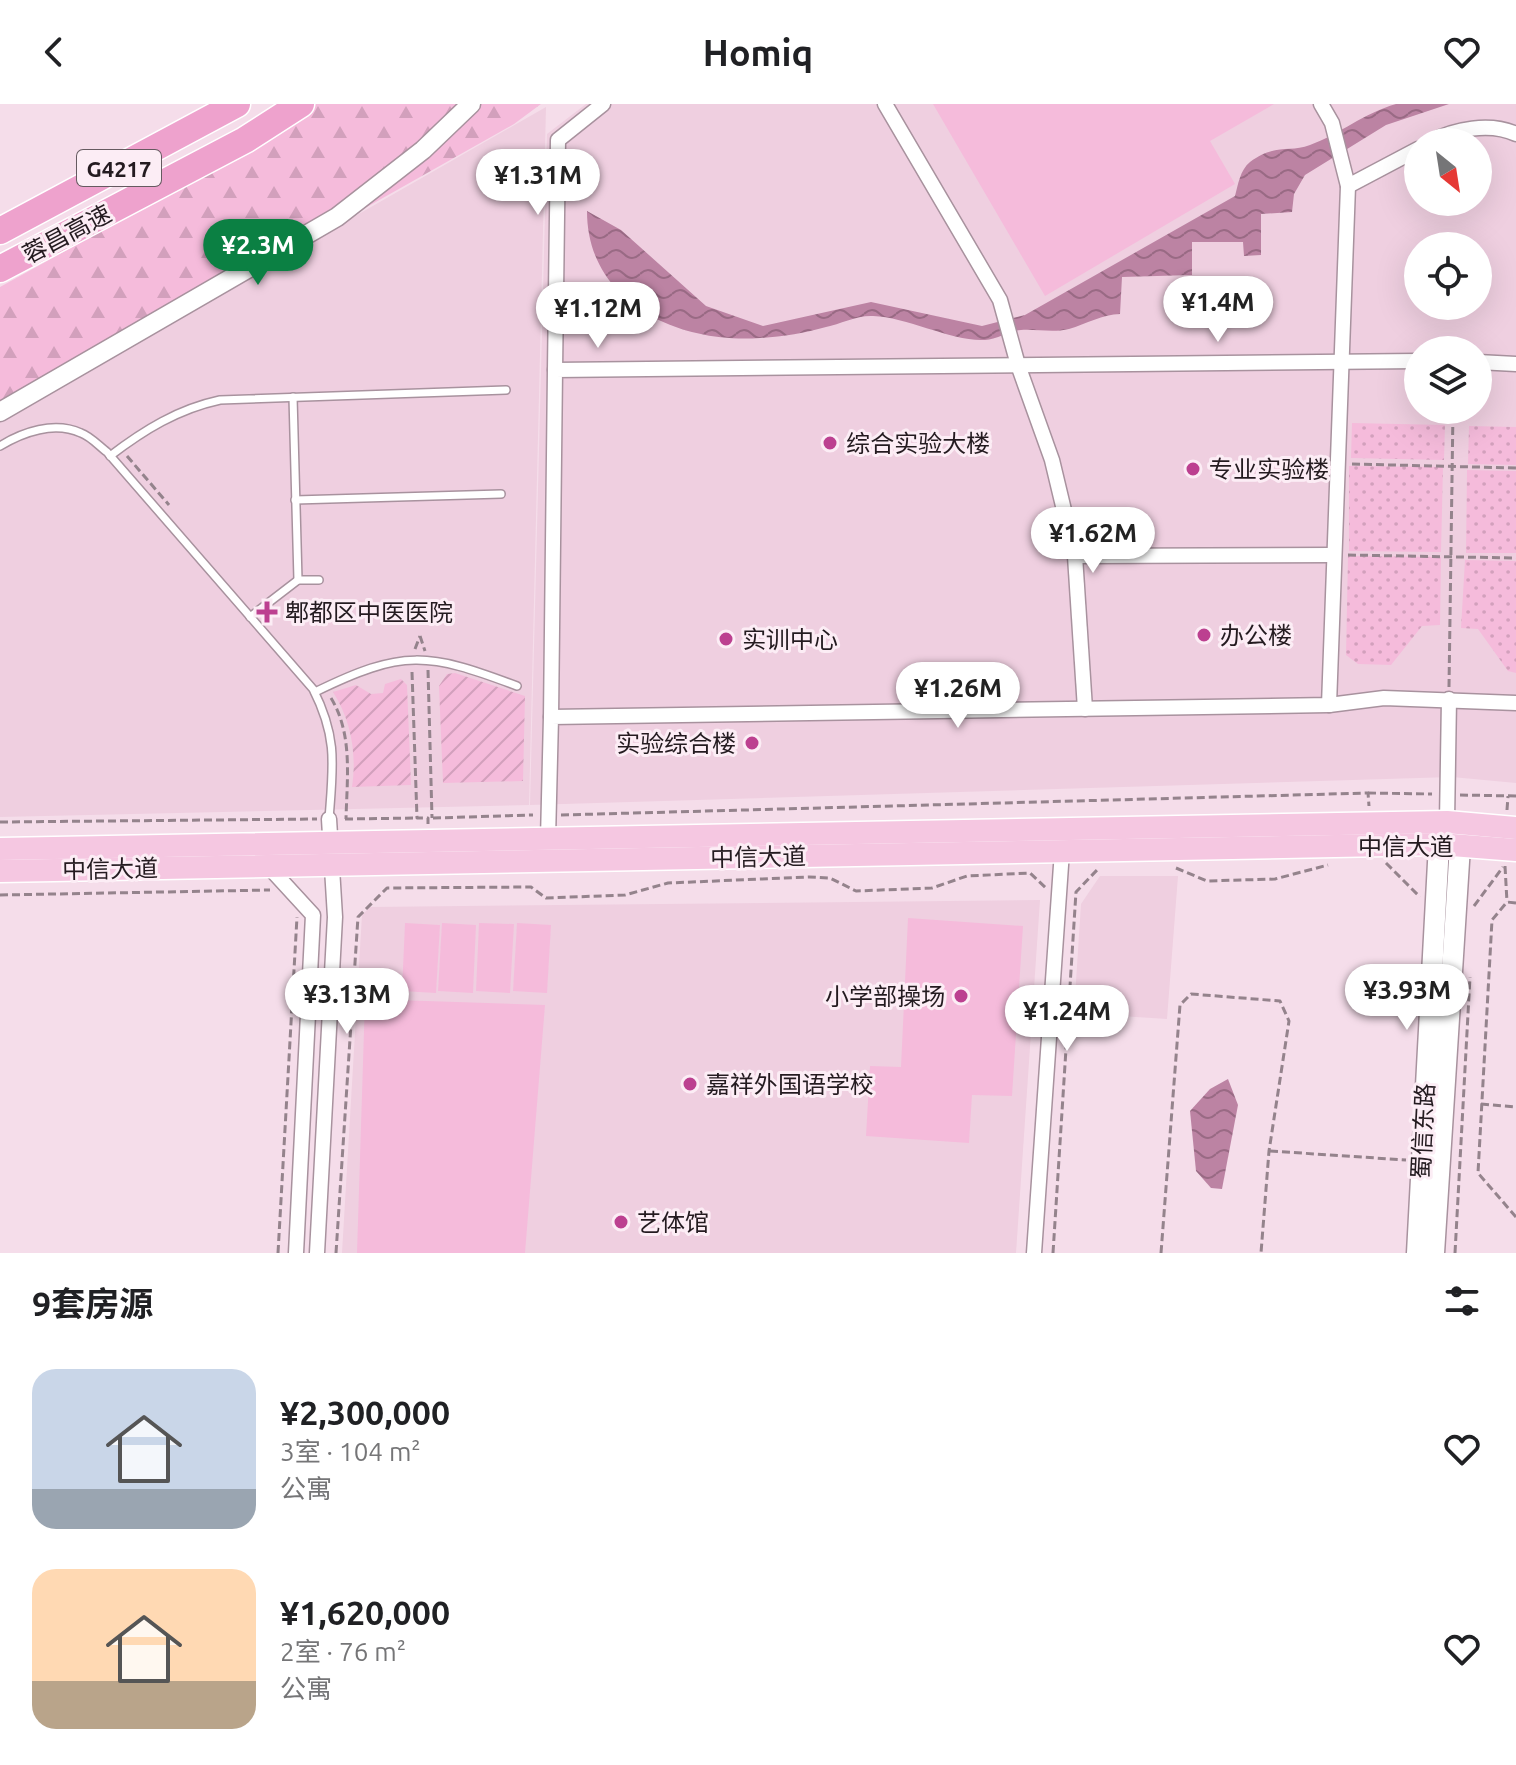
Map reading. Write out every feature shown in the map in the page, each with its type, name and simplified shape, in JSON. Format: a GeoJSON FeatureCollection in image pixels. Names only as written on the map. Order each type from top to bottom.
{"type":"FeatureCollection","features":[{"type":"Feature","properties":{"kind":"highway","name":"蓉昌高速"},"geometry":{"type":"LineString","coordinates":[[0,231],[237,104]]}},
{"type":"Feature","properties":{"kind":"highway","name":"蓉昌高速"},"geometry":{"type":"LineString","coordinates":[[0,269],[245,140],[301,104]]}},
{"type":"Feature","properties":{"kind":"main road","name":"中信大道"},"geometry":{"type":"LineString","coordinates":[[0,871],[268,866],[430,835],[1062,851],[1370,835],[1447,822],[1516,828]]}},
{"type":"Feature","properties":{"kind":"main road","name":"蜀信东路"},"geometry":{"type":"LineString","coordinates":[[1434,1253],[1449,845],[1447,822]]}},
{"type":"Feature","properties":{"kind":"main road","name":"中信大道"},"geometry":{"type":"LineString","coordinates":[[430,835],[548,839],[1370,835],[1511,856]]}},
{"type":"Feature","properties":{"kind":"main road","name":"蜀信东路"},"geometry":{"type":"LineString","coordinates":[[1417,1253],[1449,845]]}},
{"type":"Feature","properties":{"kind":"main road","name":"中信大道"},"geometry":{"type":"LineString","coordinates":[[0,849],[331,854]]}},
{"type":"Feature","properties":{"kind":"street"},"geometry":{"type":"LineString","coordinates":[[0,412],[337,217],[423,150],[471,104]]}},
{"type":"Feature","properties":{"kind":"street"},"geometry":{"type":"LineString","coordinates":[[548,839],[558,140],[603,104]]}},
{"type":"Feature","properties":{"kind":"street"},"geometry":{"type":"LineString","coordinates":[[885,104],[1000,300],[1018,365],[1052,460],[1075,556],[1085,709]]}},
{"type":"Feature","properties":{"kind":"street"},"geometry":{"type":"LineString","coordinates":[[1321,104],[1332,123],[1347,181],[1329,705]]}},
{"type":"Feature","properties":{"kind":"street"},"geometry":{"type":"LineString","coordinates":[[1492,129],[1516,134]]}},
{"type":"Feature","properties":{"kind":"street"},"geometry":{"type":"LineString","coordinates":[[1347,181],[1404,155]]}},
{"type":"Feature","properties":{"kind":"street"},"geometry":{"type":"LineString","coordinates":[[555,370],[1404,361]]}},
{"type":"Feature","properties":{"kind":"street"},"geometry":{"type":"LineString","coordinates":[[1492,363],[1516,364]]}},
{"type":"Feature","properties":{"kind":"street"},"geometry":{"type":"LineString","coordinates":[[1075,556],[1333,555]]}},
{"type":"Feature","properties":{"kind":"street"},"geometry":{"type":"LineString","coordinates":[[551,717],[1329,705],[1384,698],[1516,703]]}},
{"type":"Feature","properties":{"kind":"street"},"geometry":{"type":"LineString","coordinates":[[1447,822],[1449,699]]}},
{"type":"Feature","properties":{"kind":"street"},"geometry":{"type":"LineString","coordinates":[[317,1253],[335,917],[329,819]]}},
{"type":"Feature","properties":{"kind":"street"},"geometry":{"type":"LineString","coordinates":[[1034,1253],[1062,851]]}},
{"type":"Feature","properties":{"kind":"street"},"geometry":{"type":"LineString","coordinates":[[268,866],[313,915],[296,1253]]}},
{"type":"Feature","properties":{"kind":"lane"},"geometry":{"type":"LineString","coordinates":[[110,456],[163,420],[194,406],[220,400],[506,390]]}},
{"type":"Feature","properties":{"kind":"lane"},"geometry":{"type":"LineString","coordinates":[[293,397],[298,580]]}},
{"type":"Feature","properties":{"kind":"lane"},"geometry":{"type":"LineString","coordinates":[[0,446],[27,430],[80,432],[110,456],[315,692],[328,717],[332,743],[329,819]]}},
{"type":"Feature","properties":{"kind":"lane"},"geometry":{"type":"LineString","coordinates":[[295,500],[501,494]]}},
{"type":"Feature","properties":{"kind":"lane"},"geometry":{"type":"LineString","coordinates":[[250,617],[298,580],[319,580]]}},
{"type":"Feature","properties":{"kind":"lane"},"geometry":{"type":"LineString","coordinates":[[315,692],[359,671],[428,659],[455,662],[517,686]]}},
{"type":"Feature","properties":{"kind":"path"},"geometry":{"type":"LineString","coordinates":[[1449,699],[1453,424]]}},
{"type":"Feature","properties":{"kind":"path"},"geometry":{"type":"LineString","coordinates":[[1336,463],[1516,468]]}},
{"type":"Feature","properties":{"kind":"path"},"geometry":{"type":"LineString","coordinates":[[1333,555],[1516,558]]}},
{"type":"Feature","properties":{"kind":"path"},"geometry":{"type":"LineString","coordinates":[[428,888],[430,835],[428,659],[420,636],[411,660],[417,818],[430,835]]}},
{"type":"Feature","properties":{"kind":"path"},"geometry":{"type":"LineString","coordinates":[[430,835],[548,815],[1368,793],[1371,859],[1386,863],[1425,905]]}},
{"type":"Feature","properties":{"kind":"path"},"geometry":{"type":"LineString","coordinates":[[1508,796],[1516,796]]}},
{"type":"Feature","properties":{"kind":"path"},"geometry":{"type":"LineString","coordinates":[[0,822],[417,818]]}},
{"type":"Feature","properties":{"kind":"path"},"geometry":{"type":"LineString","coordinates":[[1511,856],[1516,864]]}},
{"type":"Feature","properties":{"kind":"path"},"geometry":{"type":"LineString","coordinates":[[1511,856],[1507,902],[1492,920],[1478,1173],[1516,1217]]}},
{"type":"Feature","properties":{"kind":"path"},"geometry":{"type":"LineString","coordinates":[[1474,906],[1511,856]]}},
{"type":"Feature","properties":{"kind":"path"},"geometry":{"type":"LineString","coordinates":[[1166,869],[1180,868],[1207,881],[1261,880],[1340,863]]}},
{"type":"Feature","properties":{"kind":"path"},"geometry":{"type":"LineString","coordinates":[[1053,1253],[1076,892],[1097,869]]}},
{"type":"Feature","properties":{"kind":"path"},"geometry":{"type":"LineString","coordinates":[[336,1253],[358,917],[387,888],[531,887],[546,898],[625,895],[668,883],[730,878],[809,877],[830,878],[856,891],[932,888],[967,876],[1030,873],[1050,892]]}},
{"type":"Feature","properties":{"kind":"path"},"geometry":{"type":"LineString","coordinates":[[0,895],[269,888],[278,896]]}},
{"type":"Feature","properties":{"kind":"path"},"geometry":{"type":"LineString","coordinates":[[1507,902],[1516,903]]}},
{"type":"Feature","properties":{"kind":"path"},"geometry":{"type":"LineString","coordinates":[[278,1253],[297,914]]}},
{"type":"Feature","properties":{"kind":"path"},"geometry":{"type":"LineString","coordinates":[[1455,1253],[1471,969]]}},
{"type":"Feature","properties":{"kind":"path"},"geometry":{"type":"LineString","coordinates":[[1161,1253],[1180,1005],[1191,994],[1280,1001],[1289,1021],[1269,1151],[1261,1253]]}},
{"type":"Feature","properties":{"kind":"path"},"geometry":{"type":"LineString","coordinates":[[1481,1104],[1516,1107]]}},
{"type":"Feature","properties":{"kind":"path"},"geometry":{"type":"LineString","coordinates":[[1269,1151],[1406,1160]]}},
{"type":"Feature","properties":{"kind":"shaded area"},"geometry":{"type":"Polygon","coordinates":[[[586,104],[1516,104],[1516,783],[1452,777],[530,805],[547,134],[586,104]]]}},
{"type":"Feature","properties":{"kind":"shaded area","name":"郫都区中医医院"},"geometry":{"type":"Polygon","coordinates":[[[546,107],[529,805],[0,817],[0,419],[546,107]]]}},
{"type":"Feature","properties":{"kind":"shaded area"},"geometry":{"type":"Polygon","coordinates":[[[1100,876],[1178,876],[1167,1019],[1074,1013],[1081,904],[1100,876]]]}},
{"type":"Feature","properties":{"kind":"shaded area","name":"嘉祥外国语学校"},"geometry":{"type":"Polygon","coordinates":[[[1040,900],[1016,1253],[342,1253],[362,915],[370,907],[1040,900]]]}},
{"type":"Feature","properties":{"kind":"green space"},"geometry":{"type":"Polygon","coordinates":[[[316,104],[541,104],[514,124],[0,414],[0,287],[192,181],[316,104]]]}},
{"type":"Feature","properties":{"kind":"green space"},"geometry":{"type":"Polygon","coordinates":[[[933,104],[1274,104],[1210,141],[1235,184],[1045,296],[933,104]]]}},
{"type":"Feature","properties":{"kind":"green space"},"geometry":{"type":"Polygon","coordinates":[[[1352,423],[1445,425],[1444,460],[1351,458],[1352,423]]]}},
{"type":"Feature","properties":{"kind":"green space"},"geometry":{"type":"Polygon","coordinates":[[[1469,426],[1516,427],[1516,465],[1468,464],[1469,426]]]}},
{"type":"Feature","properties":{"kind":"green space"},"geometry":{"type":"Polygon","coordinates":[[[1349,466],[1443,467],[1441,552],[1349,551],[1349,466]]]}},
{"type":"Feature","properties":{"kind":"green space"},"geometry":{"type":"Polygon","coordinates":[[[1467,470],[1516,471],[1516,553],[1466,553],[1467,470]]]}},
{"type":"Feature","properties":{"kind":"green space"},"geometry":{"type":"Polygon","coordinates":[[[1348,556],[1441,557],[1440,625],[1422,626],[1391,665],[1358,664],[1346,655],[1348,556]]]}},
{"type":"Feature","properties":{"kind":"green space"},"geometry":{"type":"Polygon","coordinates":[[[1465,560],[1516,561],[1516,673],[1508,671],[1478,629],[1461,628],[1465,560]]]}},
{"type":"Feature","properties":{"kind":"green space"},"geometry":{"type":"Polygon","coordinates":[[[455,673],[525,696],[523,781],[443,783],[439,686],[447,674],[455,673]]]}},
{"type":"Feature","properties":{"kind":"green space"},"geometry":{"type":"Polygon","coordinates":[[[401,679],[407,685],[411,785],[352,787],[354,762],[351,738],[333,692],[356,685],[371,694],[383,693],[385,684],[401,679]]]}},
{"type":"Feature","properties":{"kind":"green space","name":"小学部操场"},"geometry":{"type":"Polygon","coordinates":[[[908,918],[1023,926],[1012,1096],[972,1095],[969,1143],[866,1136],[870,1066],[901,1067],[908,918]]]}},
{"type":"Feature","properties":{"kind":"green space"},"geometry":{"type":"Polygon","coordinates":[[[405,923],[440,925],[436,993],[402,991],[405,923]]]}},
{"type":"Feature","properties":{"kind":"green space"},"geometry":{"type":"Polygon","coordinates":[[[442,923],[476,925],[473,993],[438,991],[442,923]]]}},
{"type":"Feature","properties":{"kind":"green space"},"geometry":{"type":"Polygon","coordinates":[[[479,923],[514,924],[510,993],[476,991],[479,923]]]}},
{"type":"Feature","properties":{"kind":"green space"},"geometry":{"type":"Polygon","coordinates":[[[517,923],[551,925],[547,993],[513,991],[517,923]]]}},
{"type":"Feature","properties":{"kind":"green space"},"geometry":{"type":"Polygon","coordinates":[[[365,999],[545,1005],[525,1253],[357,1253],[365,999]]]}},
{"type":"Feature","properties":{"kind":"water"},"geometry":{"type":"Polygon","coordinates":[[[1396,104],[1449,104],[1386,125],[1305,175],[1294,194],[1292,212],[1261,214],[1261,255],[1244,256],[1243,242],[1192,242],[1192,275],[1122,277],[1120,314],[1063,330],[1021,330],[990,339],[972,340],[900,320],[873,316],[776,337],[729,338],[699,334],[670,325],[643,311],[620,293],[603,270],[591,243],[587,211],[621,230],[706,306],[763,326],[871,302],[982,326],[1025,315],[1235,196],[1244,169],[1259,156],[1274,150],[1310,145],[1396,104]]]}},
{"type":"Feature","properties":{"kind":"water"},"geometry":{"type":"Polygon","coordinates":[[[1228,1079],[1238,1105],[1222,1189],[1211,1188],[1196,1171],[1190,1111],[1210,1089],[1228,1079]]]}},
{"type":"Feature","properties":{"kind":"place","name":"综合实验大楼"},"geometry":{"type":"Point","coordinates":[830,443]}},
{"type":"Feature","properties":{"kind":"place","name":"专业实验楼"},"geometry":{"type":"Point","coordinates":[1193,469]}},
{"type":"Feature","properties":{"kind":"place","name":"郫都区中医医院"},"geometry":{"type":"Point","coordinates":[267,612]}},
{"type":"Feature","properties":{"kind":"place","name":"办公楼"},"geometry":{"type":"Point","coordinates":[1204,635]}},
{"type":"Feature","properties":{"kind":"place","name":"实训中心"},"geometry":{"type":"Point","coordinates":[726,639]}},
{"type":"Feature","properties":{"kind":"place","name":"实验综合楼"},"geometry":{"type":"Point","coordinates":[752,743]}},
{"type":"Feature","properties":{"kind":"place","name":"小学部操场"},"geometry":{"type":"Point","coordinates":[961,996]}},
{"type":"Feature","properties":{"kind":"place","name":"嘉祥外国语学校"},"geometry":{"type":"Point","coordinates":[690,1084]}},
{"type":"Feature","properties":{"kind":"place","name":"艺体馆"},"geometry":{"type":"Point","coordinates":[621,1222]}}]}
